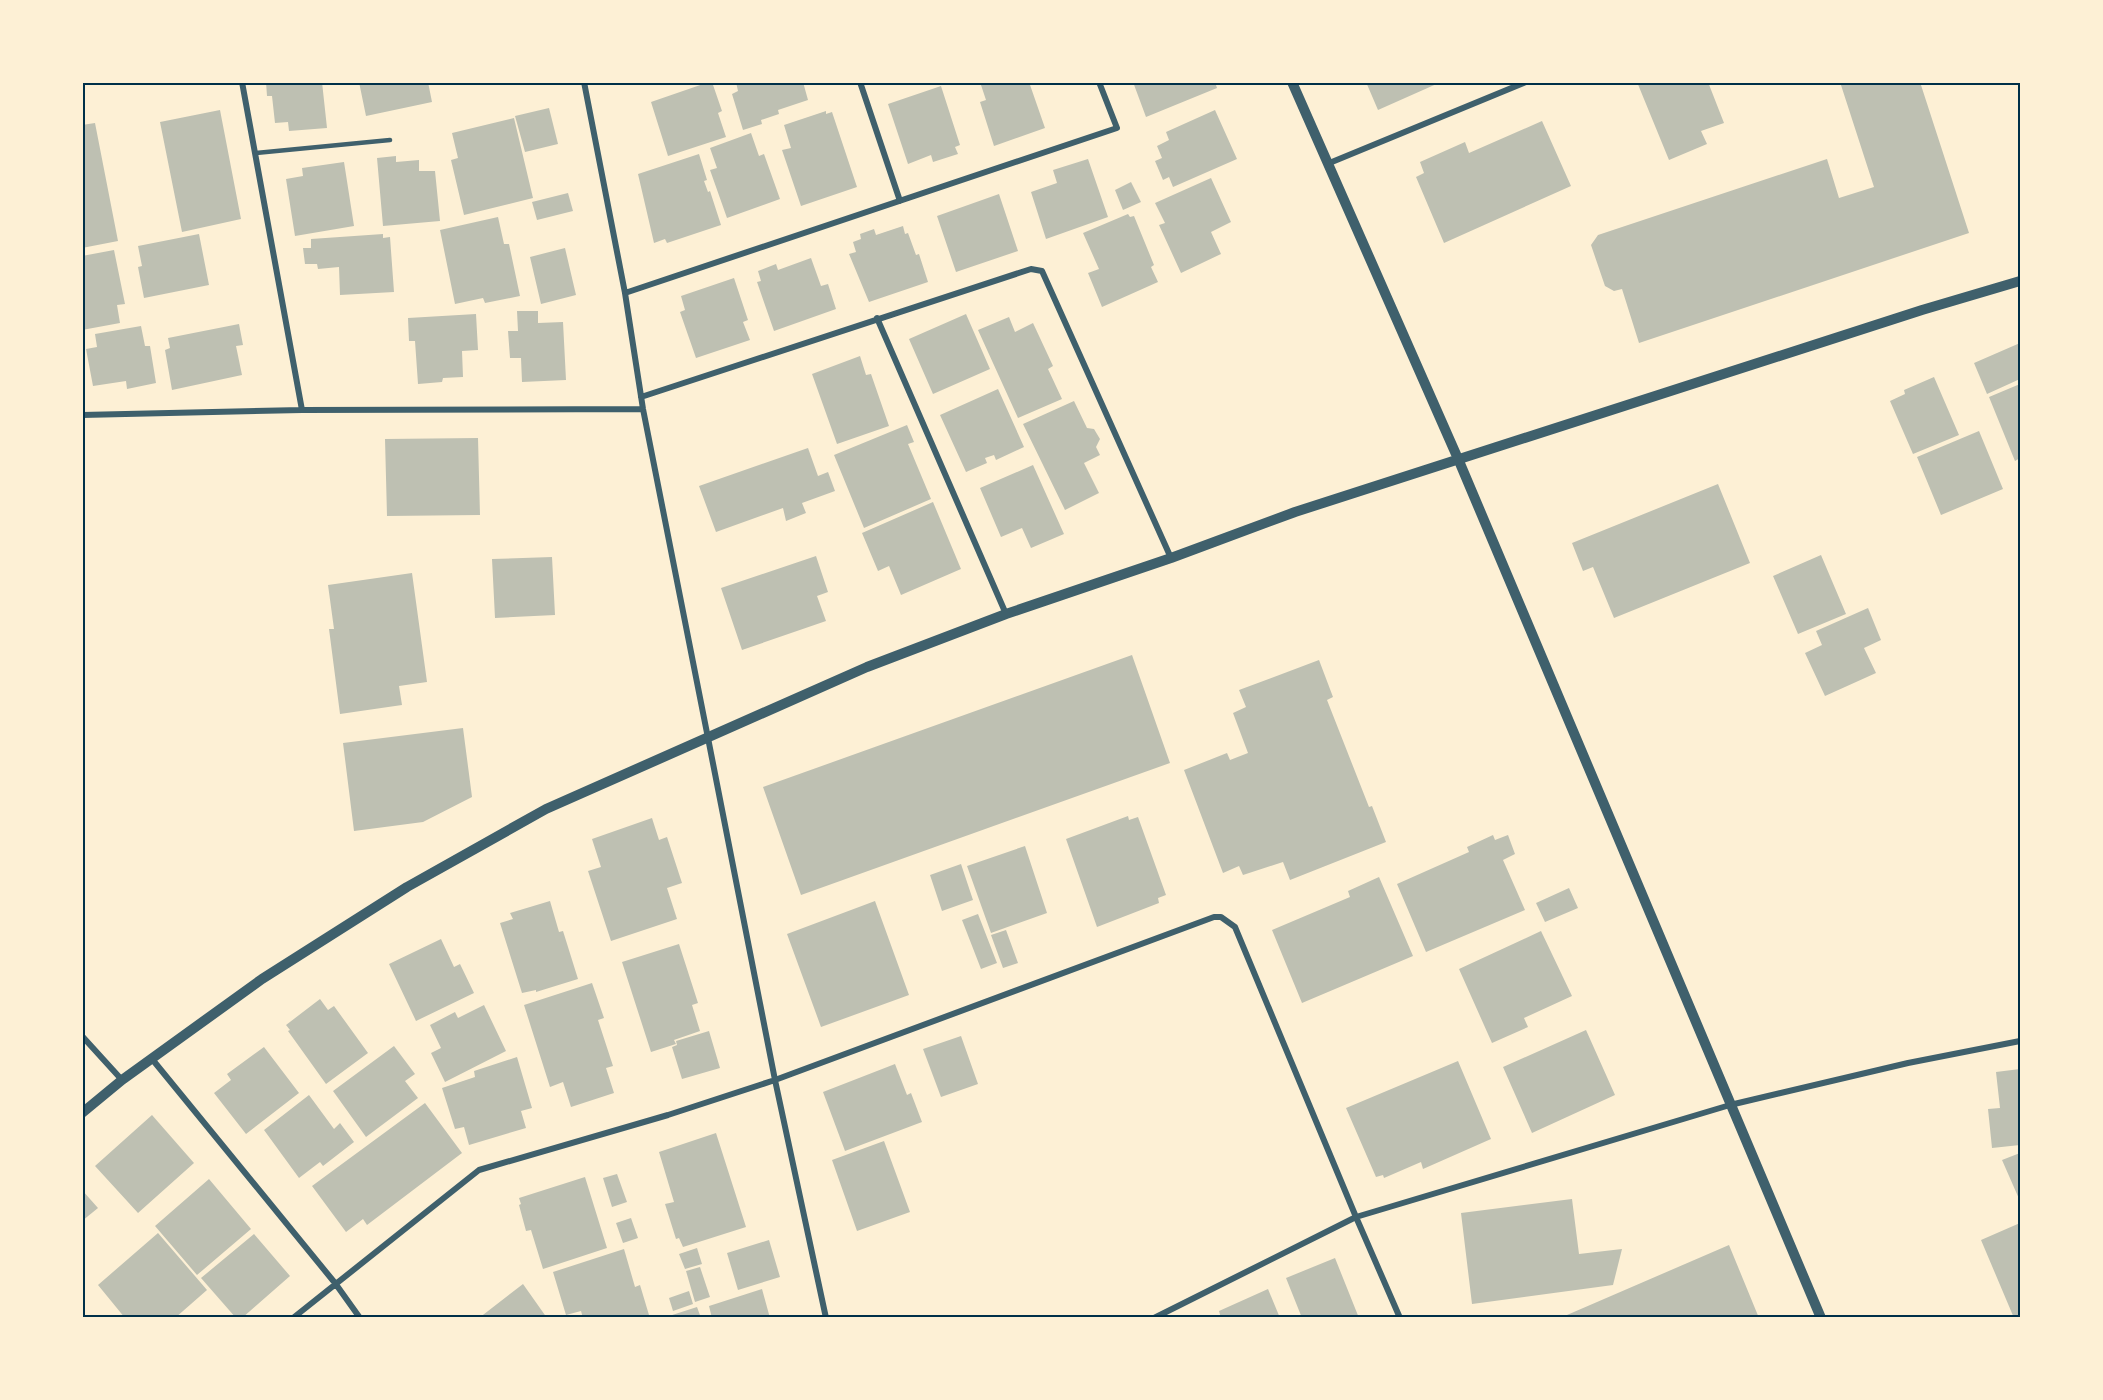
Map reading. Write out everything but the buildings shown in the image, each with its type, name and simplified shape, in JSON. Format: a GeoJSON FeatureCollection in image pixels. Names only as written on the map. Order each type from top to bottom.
{"type":"FeatureCollection","features":[{"type":"Feature","properties":{"kind":"street"},"geometry":{"type":"LineString","coordinates":[[242,82],[302,410]]}},
{"type":"Feature","properties":{"kind":"street"},"geometry":{"type":"LineString","coordinates":[[584,82],[708,738],[826,1317]]}},
{"type":"Feature","properties":{"kind":"street"},"geometry":{"type":"LineString","coordinates":[[860,82],[900,201]]}},
{"type":"Feature","properties":{"kind":"street"},"geometry":{"type":"LineString","coordinates":[[625,293],[1117,128],[1099,82]]}},
{"type":"Feature","properties":{"kind":"street"},"geometry":{"type":"LineString","coordinates":[[1292,82],[1459,461],[1821,1317]]}},
{"type":"Feature","properties":{"kind":"street"},"geometry":{"type":"LineString","coordinates":[[1327,164],[1526,82]]}},
{"type":"Feature","properties":{"kind":"street"},"geometry":{"type":"LineString","coordinates":[[642,397],[1031,269],[1042,271],[1171,558]]}},
{"type":"Feature","properties":{"kind":"street"},"geometry":{"type":"LineString","coordinates":[[82,1113],[122,1080],[262,979],[407,887],[546,809],[867,667],[1006,614],[1171,558],[1295,512],[1459,461],[1911,313],[2020,281]]}},
{"type":"Feature","properties":{"kind":"street"},"geometry":{"type":"LineString","coordinates":[[878,318],[1006,614]]}},
{"type":"Feature","properties":{"kind":"street"},"geometry":{"type":"LineString","coordinates":[[82,415],[302,410],[644,409]]}},
{"type":"Feature","properties":{"kind":"street"},"geometry":{"type":"LineString","coordinates":[[293,1317],[479,1170],[668,1115],[776,1080],[1221,916],[1235,927],[1400,1317]]}},
{"type":"Feature","properties":{"kind":"street"},"geometry":{"type":"LineString","coordinates":[[82,1036],[122,1080]]}},
{"type":"Feature","properties":{"kind":"street"},"geometry":{"type":"LineString","coordinates":[[1154,1317],[1356,1217],[1730,1105],[1908,1063],[2020,1041]]}},
{"type":"Feature","properties":{"kind":"street"},"geometry":{"type":"LineString","coordinates":[[152,1059],[360,1317]]}},
{"type":"Feature","properties":{"kind":"lane"},"geometry":{"type":"LineString","coordinates":[[256,153],[390,140]]}}]}
